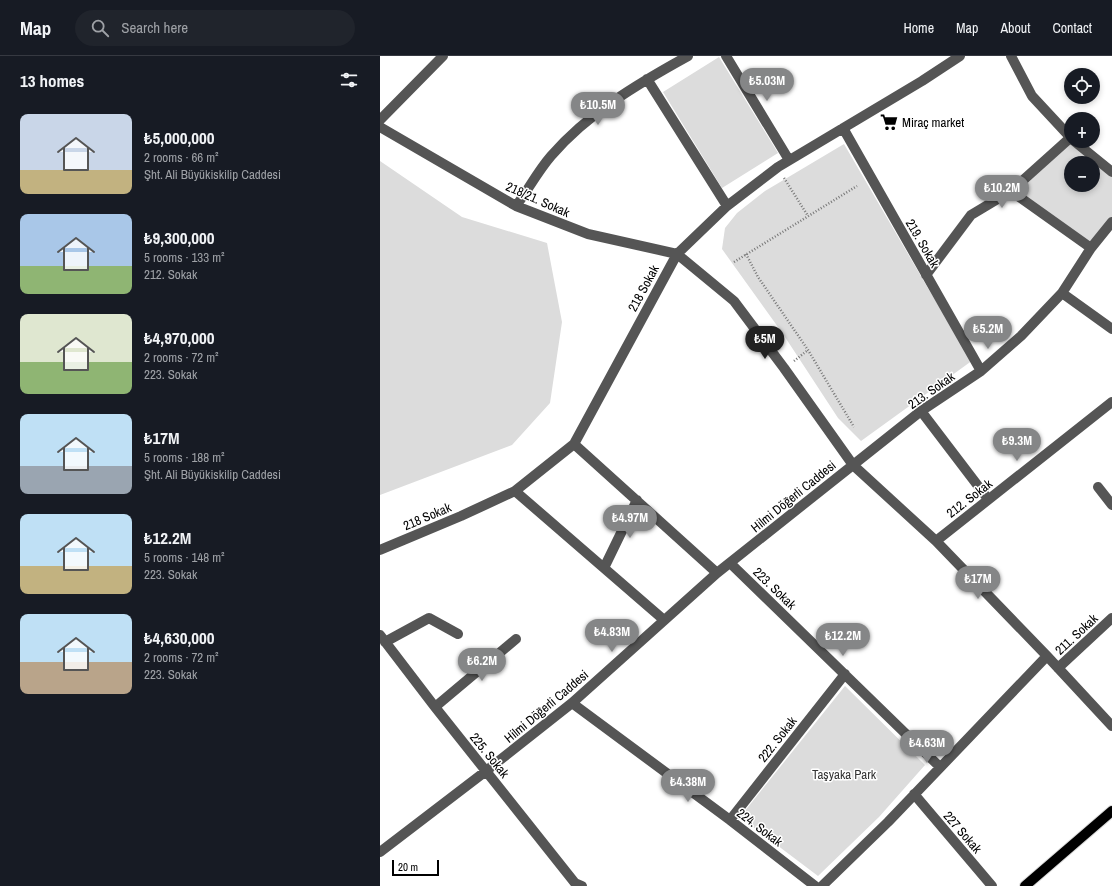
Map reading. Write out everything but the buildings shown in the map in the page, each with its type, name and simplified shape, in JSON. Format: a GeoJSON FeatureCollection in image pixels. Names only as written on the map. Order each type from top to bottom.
{"type":"FeatureCollection","features":[{"type":"Feature","properties":{"kind":"main road"},"geometry":{"type":"LineString","coordinates":[[1025,886],[1112,811]]}},
{"type":"Feature","properties":{"kind":"street"},"geometry":{"type":"LineString","coordinates":[[380,120],[443,56]]}},
{"type":"Feature","properties":{"kind":"street"},"geometry":{"type":"LineString","coordinates":[[516,206],[551,156],[584,122],[647,78],[688,56]]}},
{"type":"Feature","properties":{"kind":"street"},"geometry":{"type":"LineString","coordinates":[[726,56],[789,160]]}},
{"type":"Feature","properties":{"kind":"street","name":"218 Sokak"},"geometry":{"type":"LineString","coordinates":[[380,550],[461,516],[515,491],[574,444],[677,254],[727,206],[778,167],[960,56]]}},
{"type":"Feature","properties":{"kind":"street"},"geometry":{"type":"LineString","coordinates":[[1011,56],[1032,96],[1064,130]]}},
{"type":"Feature","properties":{"kind":"street"},"geometry":{"type":"LineString","coordinates":[[647,78],[727,206]]}},
{"type":"Feature","properties":{"kind":"street","name":"218/21. Sokak"},"geometry":{"type":"LineString","coordinates":[[380,127],[516,206],[588,234],[677,254]]}},
{"type":"Feature","properties":{"kind":"street","name":"219. Sokak"},"geometry":{"type":"LineString","coordinates":[[843,128],[981,371]]}},
{"type":"Feature","properties":{"kind":"street"},"geometry":{"type":"LineString","coordinates":[[926,275],[971,215],[1011,191],[1064,146]]}},
{"type":"Feature","properties":{"kind":"street"},"geometry":{"type":"LineString","coordinates":[[1083,148],[1112,172]]}},
{"type":"Feature","properties":{"kind":"street"},"geometry":{"type":"LineString","coordinates":[[1011,191],[1091,248]]}},
{"type":"Feature","properties":{"kind":"street","name":"213. Sokak"},"geometry":{"type":"LineString","coordinates":[[852,465],[921,411],[981,371],[1021,336],[1062,293],[1091,248],[1112,222]]}},
{"type":"Feature","properties":{"kind":"street"},"geometry":{"type":"LineString","coordinates":[[677,254],[734,301],[784,368],[852,465],[936,541],[1112,726]]}},
{"type":"Feature","properties":{"kind":"street"},"geometry":{"type":"LineString","coordinates":[[1062,293],[1112,329]]}},
{"type":"Feature","properties":{"kind":"street","name":"212. Sokak"},"geometry":{"type":"LineString","coordinates":[[936,541],[1112,402]]}},
{"type":"Feature","properties":{"kind":"street"},"geometry":{"type":"LineString","coordinates":[[921,411],[988,499]]}},
{"type":"Feature","properties":{"kind":"street"},"geometry":{"type":"LineString","coordinates":[[574,444],[717,573]]}},
{"type":"Feature","properties":{"kind":"street","name":"Hilmi Döğerli Caddesi"},"geometry":{"type":"LineString","coordinates":[[380,852],[572,703],[717,573],[852,465]]}},
{"type":"Feature","properties":{"kind":"street"},"geometry":{"type":"LineString","coordinates":[[1098,487],[1112,505]]}},
{"type":"Feature","properties":{"kind":"street"},"geometry":{"type":"LineString","coordinates":[[515,491],[664,620]]}},
{"type":"Feature","properties":{"kind":"street"},"geometry":{"type":"LineString","coordinates":[[604,568],[637,500]]}},
{"type":"Feature","properties":{"kind":"street","name":"223. Sokak"},"geometry":{"type":"LineString","coordinates":[[730,562],[940,767]]}},
{"type":"Feature","properties":{"kind":"street"},"geometry":{"type":"LineString","coordinates":[[382,639],[429,618],[458,634]]}},
{"type":"Feature","properties":{"kind":"street","name":"211. Sokak"},"geometry":{"type":"LineString","coordinates":[[1058,668],[1112,618]]}},
{"type":"Feature","properties":{"kind":"street","name":"225. Sokak"},"geometry":{"type":"LineString","coordinates":[[382,639],[575,883],[582,886]]}},
{"type":"Feature","properties":{"kind":"street"},"geometry":{"type":"LineString","coordinates":[[435,707],[516,640]]}},
{"type":"Feature","properties":{"kind":"street"},"geometry":{"type":"LineString","coordinates":[[822,886],[914,794],[1047,656]]}},
{"type":"Feature","properties":{"kind":"street","name":"222. Sokak"},"geometry":{"type":"LineString","coordinates":[[730,820],[845,674]]}},
{"type":"Feature","properties":{"kind":"street","name":"224. Sokak"},"geometry":{"type":"LineString","coordinates":[[572,703],[730,820],[815,886]]}},
{"type":"Feature","properties":{"kind":"street","name":"227 Sokak"},"geometry":{"type":"LineString","coordinates":[[914,794],[992,886]]}},
{"type":"Feature","properties":{"kind":"path"},"geometry":{"type":"LineString","coordinates":[[778,167],[808,216]]}},
{"type":"Feature","properties":{"kind":"path"},"geometry":{"type":"LineString","coordinates":[[734,262],[857,186]]}},
{"type":"Feature","properties":{"kind":"path"},"geometry":{"type":"LineString","coordinates":[[746,254],[758,277],[808,350],[854,427]]}},
{"type":"Feature","properties":{"kind":"path"},"geometry":{"type":"LineString","coordinates":[[784,368],[808,350]]}},
{"type":"Feature","properties":{"kind":"green space"},"geometry":{"type":"Polygon","coordinates":[[[719,57],[778,153],[722,188],[663,92],[719,57]]]}},
{"type":"Feature","properties":{"kind":"green space"},"geometry":{"type":"Polygon","coordinates":[[[1064,143],[1064,148],[1082,148],[1092,156],[1064,156],[1064,192],[1100,192],[1100,162],[1112,172],[1112,222],[1091,248],[1011,191],[1064,143]]]}},
{"type":"Feature","properties":{"kind":"green space"},"geometry":{"type":"Polygon","coordinates":[[[844,144],[929,290],[973,360],[861,441],[838,418],[783,334],[722,249],[725,228],[737,213],[765,191],[844,144]]]}},
{"type":"Feature","properties":{"kind":"green space"},"geometry":{"type":"Polygon","coordinates":[[[380,161],[462,217],[547,243],[562,322],[550,403],[512,445],[380,495],[380,161]]]}},
{"type":"Feature","properties":{"kind":"green space","name":"Taşyaka Park"},"geometry":{"type":"Polygon","coordinates":[[[845,686],[925,765],[879,817],[818,876],[740,817],[845,686]]]}},
{"type":"Feature","properties":{"kind":"place","name":"Miraç market"},"geometry":{"type":"Point","coordinates":[889,122]}}]}
